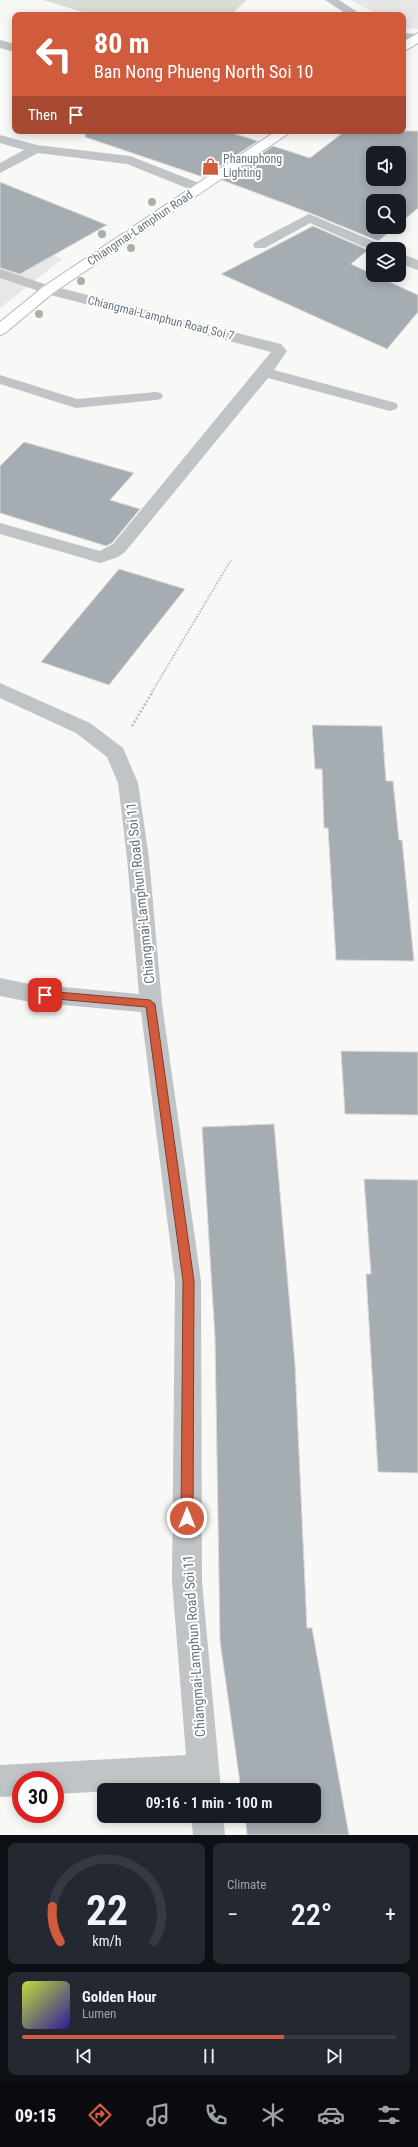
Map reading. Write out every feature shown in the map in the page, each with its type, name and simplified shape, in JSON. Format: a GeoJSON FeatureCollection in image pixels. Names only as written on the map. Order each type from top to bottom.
{"type":"FeatureCollection","features":[{"type":"Feature","properties":{"kind":"main road"},"geometry":{"type":"LineString","coordinates":[[406,46],[418,38]]}},
{"type":"Feature","properties":{"kind":"main road","name":"Chiangmai-Lamphun Road"},"geometry":{"type":"LineString","coordinates":[[0,330],[48,290],[280,134]]}},
{"type":"Feature","properties":{"kind":"street"},"geometry":{"type":"LineString","coordinates":[[331,0],[351,12]]}},
{"type":"Feature","properties":{"kind":"street"},"geometry":{"type":"LineString","coordinates":[[406,37],[418,38]]}},
{"type":"Feature","properties":{"kind":"street"},"geometry":{"type":"LineString","coordinates":[[0,44],[12,47]]}},
{"type":"Feature","properties":{"kind":"street"},"geometry":{"type":"LineString","coordinates":[[0,139],[36,149],[130,160],[199,188]]}},
{"type":"Feature","properties":{"kind":"street"},"geometry":{"type":"LineString","coordinates":[[0,169],[36,149]]}},
{"type":"Feature","properties":{"kind":"street"},"geometry":{"type":"LineString","coordinates":[[260,245],[309,218],[366,243]]}},
{"type":"Feature","properties":{"kind":"street"},"geometry":{"type":"LineString","coordinates":[[406,260],[418,266]]}},
{"type":"Feature","properties":{"kind":"street","name":"Chiangmai-Lamphun Road Soi 7"},"geometry":{"type":"LineString","coordinates":[[48,290],[275,347],[279,351],[264,372]]}},
{"type":"Feature","properties":{"kind":"street"},"geometry":{"type":"LineString","coordinates":[[0,528],[100,557],[112,553],[119,548],[264,372],[390,406]]}},
{"type":"Feature","properties":{"kind":"street"},"geometry":{"type":"LineString","coordinates":[[0,690],[83,728],[116,753]]}},
{"type":"Feature","properties":{"kind":"street","name":"Chiangmai-Lamphun Road Soi 11"},"geometry":{"type":"LineString","coordinates":[[116,753],[128,783],[138,858],[150,1004],[188,1281],[187,1581],[204,1780]]}},
{"type":"Feature","properties":{"kind":"street"},"geometry":{"type":"LineString","coordinates":[[0,987],[30,993],[150,1004]]}},
{"type":"Feature","properties":{"kind":"street"},"geometry":{"type":"LineString","coordinates":[[0,1781],[204,1780]]}},
{"type":"Feature","properties":{"kind":"street"},"geometry":{"type":"LineString","coordinates":[[208,1823],[209,1835]]}},
{"type":"Feature","properties":{"kind":"lane"},"geometry":{"type":"LineString","coordinates":[[0,273],[48,290]]}},
{"type":"Feature","properties":{"kind":"lane"},"geometry":{"type":"LineString","coordinates":[[0,379],[76,404],[156,396]]}},
{"type":"Feature","properties":{"kind":"path"},"geometry":{"type":"LineString","coordinates":[[116,753],[231,560]]}},
{"type":"Feature","properties":{"kind":"shaded area"},"geometry":{"type":"Polygon","coordinates":[[[43,0],[247,0],[233,12],[83,12],[43,0]]]}},
{"type":"Feature","properties":{"kind":"shaded area"},"geometry":{"type":"Polygon","coordinates":[[[351,0],[418,0],[418,29],[406,28],[406,12],[373,12],[351,0]]]}},
{"type":"Feature","properties":{"kind":"shaded area"},"geometry":{"type":"Polygon","coordinates":[[[0,229],[62,259],[0,308],[0,229]]]}},
{"type":"Feature","properties":{"kind":"building"},"geometry":{"type":"Polygon","coordinates":[[[406,131],[418,131],[418,208],[406,218],[406,194],[366,194],[366,234],[387,234],[378,241],[310,213],[222,180],[273,146],[310,158],[341,134],[406,134],[406,131]]]}},
{"type":"Feature","properties":{"kind":"building"},"geometry":{"type":"Polygon","coordinates":[[[86,134],[236,134],[258,141],[203,177],[85,137],[86,134]]]}},
{"type":"Feature","properties":{"kind":"building"},"geometry":{"type":"Polygon","coordinates":[[[0,182],[107,225],[20,274],[0,268],[0,182]]]}},
{"type":"Feature","properties":{"kind":"building"},"geometry":{"type":"Polygon","coordinates":[[[313,226],[366,249],[366,252],[351,264],[366,271],[366,282],[390,282],[418,295],[418,312],[387,349],[221,274],[313,226]]]}},
{"type":"Feature","properties":{"kind":"building"},"geometry":{"type":"Polygon","coordinates":[[[24,442],[134,473],[110,500],[140,509],[112,543],[106,546],[0,513],[0,466],[24,442]]]}},
{"type":"Feature","properties":{"kind":"building"},"geometry":{"type":"Polygon","coordinates":[[[119,569],[185,589],[109,685],[41,662],[119,569]]]}},
{"type":"Feature","properties":{"kind":"building"},"geometry":{"type":"Polygon","coordinates":[[[312,725],[382,726],[386,781],[393,781],[399,840],[402,840],[414,961],[336,960],[328,828],[324,828],[322,769],[315,769],[312,725]]]}},
{"type":"Feature","properties":{"kind":"building"},"geometry":{"type":"Polygon","coordinates":[[[341,1051],[418,1052],[418,1115],[345,1114],[341,1051]]]}},
{"type":"Feature","properties":{"kind":"building"},"geometry":{"type":"Polygon","coordinates":[[[274,1124],[295,1364],[307,1628],[312,1628],[349,1835],[247,1835],[246,1823],[321,1823],[321,1783],[240,1783],[220,1641],[215,1338],[202,1127],[274,1124]]]}},
{"type":"Feature","properties":{"kind":"building"},"geometry":{"type":"Polygon","coordinates":[[[364,1179],[418,1180],[418,1473],[378,1472],[366,1274],[371,1274],[364,1179]]]}},
{"type":"Feature","properties":{"kind":"place","name":"Phanuphong Lighting"},"geometry":{"type":"Point","coordinates":[210,166]}},
{"type":"Feature","properties":{"kind":"route"},"geometry":{"type":"LineString","coordinates":[[45,995],[150,1004],[188,1281],[187,1518]]}}]}
